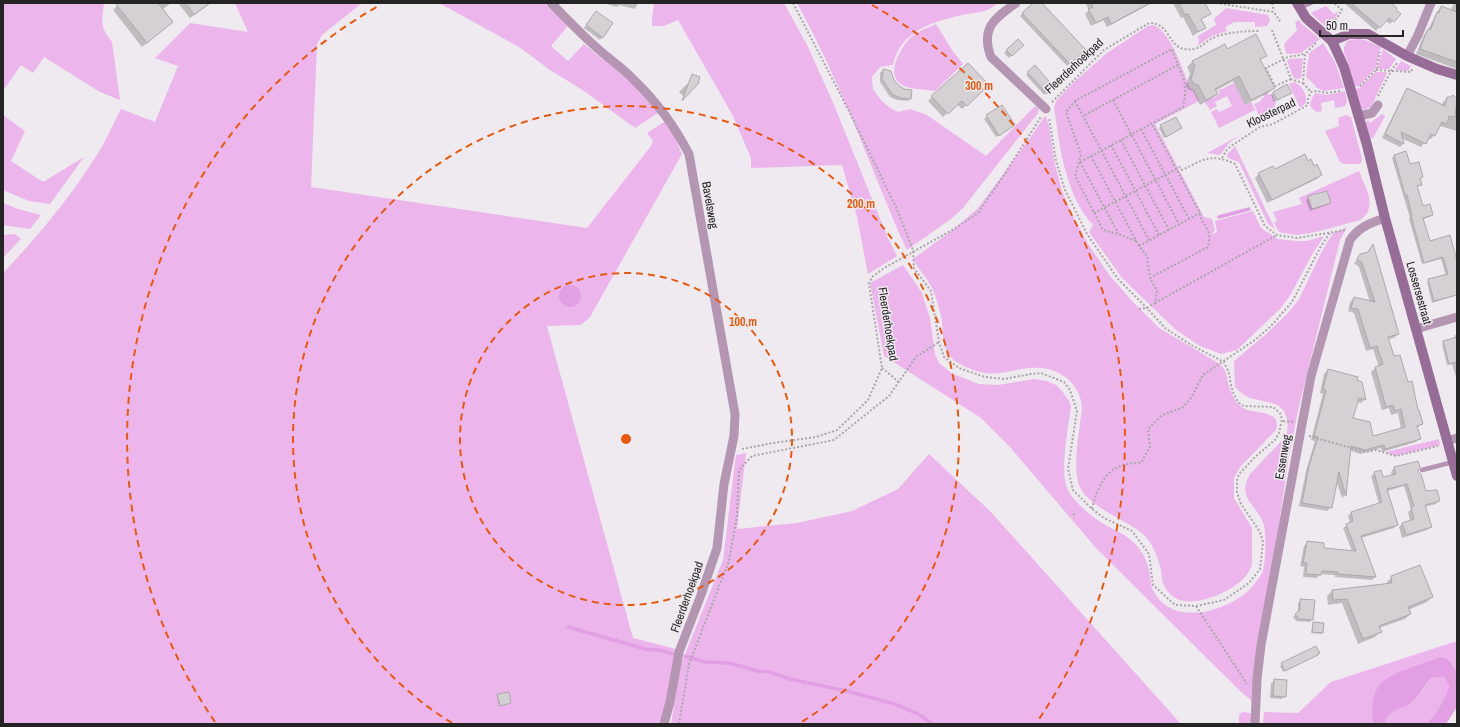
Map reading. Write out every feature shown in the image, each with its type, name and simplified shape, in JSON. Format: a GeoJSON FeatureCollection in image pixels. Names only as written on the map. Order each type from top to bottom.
{"type":"FeatureCollection","features":[{"type":"Feature","properties":{"kind":"street","name":"Bavelsweg"},"geometry":{"type":"LineString","coordinates":[[550,3],[560,7],[598,50],[611,59],[645,91],[678,134],[689,154],[734,414],[734,436],[731,452]]}},
{"type":"Feature","properties":{"kind":"street"},"geometry":{"type":"LineString","coordinates":[[1016,3],[992,22],[988,30],[988,48],[991,56],[1046,109]]}},
{"type":"Feature","properties":{"kind":"street"},"geometry":{"type":"LineString","coordinates":[[1409,57],[1431,3]]}},
{"type":"Feature","properties":{"kind":"street"},"geometry":{"type":"LineString","coordinates":[[1298,6],[1306,18],[1329,38],[1349,34],[1368,34],[1409,57],[1437,69],[1457,75]]}},
{"type":"Feature","properties":{"kind":"street","name":"Lossersestraat"},"geometry":{"type":"LineString","coordinates":[[1329,38],[1344,67],[1359,116],[1385,218],[1457,476]]}},
{"type":"Feature","properties":{"kind":"street"},"geometry":{"type":"LineString","coordinates":[[1359,116],[1372,113],[1378,105]]}},
{"type":"Feature","properties":{"kind":"street","name":"Essenweg"},"geometry":{"type":"LineString","coordinates":[[1255,724],[1256,692],[1261,645],[1311,376],[1350,240],[1360,228],[1370,222],[1385,218]]}},
{"type":"Feature","properties":{"kind":"street"},"geometry":{"type":"LineString","coordinates":[[1416,329],[1457,317]]}},
{"type":"Feature","properties":{"kind":"street"},"geometry":{"type":"LineString","coordinates":[[1447,442],[1457,438]]}},
{"type":"Feature","properties":{"kind":"street","name":"Fleerderhoekpad"},"geometry":{"type":"LineString","coordinates":[[664,724],[670,702],[679,652],[717,548],[724,484],[731,452]]}},
{"type":"Feature","properties":{"kind":"lane"},"geometry":{"type":"LineString","coordinates":[[1298,6],[1311,3]]}},
{"type":"Feature","properties":{"kind":"lane"},"geometry":{"type":"LineString","coordinates":[[1422,470],[1453,462]]}},
{"type":"Feature","properties":{"kind":"path"},"geometry":{"type":"LineString","coordinates":[[792,3],[852,117],[890,195],[913,250],[914,268],[931,291],[939,342],[944,357],[959,368],[985,377],[1004,379],[1041,373],[1064,382],[1070,390],[1077,411],[1068,469],[1072,490],[1104,518],[1132,531],[1149,554],[1153,585],[1175,605],[1196,606],[1224,600],[1249,583],[1260,569],[1263,542],[1260,532],[1241,504],[1237,492],[1237,480],[1240,474],[1255,457],[1275,440],[1283,421],[1280,413],[1273,407],[1244,406],[1240,404],[1233,391],[1229,374],[1224,362],[1191,345],[1165,328],[1118,279],[1087,234],[1065,190],[1056,161],[1050,120],[1046,109]]}},
{"type":"Feature","properties":{"kind":"path"},"geometry":{"type":"LineString","coordinates":[[1216,3],[1274,12]]}},
{"type":"Feature","properties":{"kind":"path"},"geometry":{"type":"LineString","coordinates":[[1272,3],[1274,12],[1281,23]]}},
{"type":"Feature","properties":{"kind":"path"},"geometry":{"type":"LineString","coordinates":[[1334,3],[1342,10],[1329,38],[1305,54],[1288,57],[1266,68],[1275,86],[1291,79],[1303,83],[1311,92],[1327,93],[1359,87],[1376,70],[1380,51],[1384,43]]}},
{"type":"Feature","properties":{"kind":"path","name":"Fleerderhoekpad"},"geometry":{"type":"LineString","coordinates":[[731,452],[753,446],[816,437],[837,430],[868,400],[882,368],[869,284],[872,277],[875,273],[913,250],[978,213],[1046,109],[1104,50],[1149,23],[1158,25],[1168,32],[1175,44],[1185,50],[1197,49],[1215,37],[1239,31],[1260,31]]}},
{"type":"Feature","properties":{"kind":"path"},"geometry":{"type":"LineString","coordinates":[[1272,30],[1291,79]]}},
{"type":"Feature","properties":{"kind":"path"},"geometry":{"type":"LineString","coordinates":[[1080,162],[1183,107],[1186,93],[1185,80],[1172,49],[1075,101],[1066,112],[1081,155],[1075,176],[1103,230],[1136,241]]}},
{"type":"Feature","properties":{"kind":"path"},"geometry":{"type":"LineString","coordinates":[[1303,83],[1305,54]]}},
{"type":"Feature","properties":{"kind":"path"},"geometry":{"type":"LineString","coordinates":[[1376,70],[1411,72],[1409,57]]}},
{"type":"Feature","properties":{"kind":"path"},"geometry":{"type":"LineString","coordinates":[[1378,105],[1376,102],[1391,71],[1409,57]]}},
{"type":"Feature","properties":{"kind":"path"},"geometry":{"type":"LineString","coordinates":[[1083,116],[1178,65]]}},
{"type":"Feature","properties":{"kind":"path","name":"Kloosterpad"},"geometry":{"type":"LineString","coordinates":[[1222,158],[1231,146],[1260,127],[1273,124],[1308,105],[1308,99],[1311,92]]}},
{"type":"Feature","properties":{"kind":"path"},"geometry":{"type":"LineString","coordinates":[[1113,100],[1179,224]]}},
{"type":"Feature","properties":{"kind":"path"},"geometry":{"type":"LineString","coordinates":[[1075,101],[1149,240]]}},
{"type":"Feature","properties":{"kind":"path"},"geometry":{"type":"LineString","coordinates":[[1150,278],[1208,247],[1209,238],[1208,231],[1200,217],[1200,213],[1152,124]]}},
{"type":"Feature","properties":{"kind":"path"},"geometry":{"type":"LineString","coordinates":[[1141,129],[1189,219]]}},
{"type":"Feature","properties":{"kind":"path"},"geometry":{"type":"LineString","coordinates":[[1121,140],[1169,230]]}},
{"type":"Feature","properties":{"kind":"path"},"geometry":{"type":"LineString","coordinates":[[1111,145],[1158,235]]}},
{"type":"Feature","properties":{"kind":"path"},"geometry":{"type":"LineString","coordinates":[[1091,156],[1136,241],[1147,256],[1150,278],[1157,291],[1156,303]]}},
{"type":"Feature","properties":{"kind":"path"},"geometry":{"type":"LineString","coordinates":[[1092,509],[1096,492],[1105,476],[1116,467],[1131,463],[1141,463],[1150,446],[1148,430],[1162,415],[1182,408],[1191,398],[1203,375],[1255,340],[1271,326],[1292,302],[1320,248],[1331,231],[1313,236],[1297,238],[1278,235],[1265,226],[1235,164],[1222,158],[1206,158],[1182,170],[1180,167],[1094,213]]}},
{"type":"Feature","properties":{"kind":"path"},"geometry":{"type":"LineString","coordinates":[[1080,162],[1118,234]]}},
{"type":"Feature","properties":{"kind":"path"},"geometry":{"type":"LineString","coordinates":[[1139,246],[1200,213]]}},
{"type":"Feature","properties":{"kind":"path"},"geometry":{"type":"LineString","coordinates":[[1139,309],[1147,308],[1278,235]]}},
{"type":"Feature","properties":{"kind":"path"},"geometry":{"type":"LineString","coordinates":[[679,724],[689,664],[729,561],[737,516],[739,470],[752,456],[834,440],[889,396],[916,357],[939,342]]}},
{"type":"Feature","properties":{"kind":"path"},"geometry":{"type":"LineString","coordinates":[[882,368],[899,382]]}},
{"type":"Feature","properties":{"kind":"path"},"geometry":{"type":"LineString","coordinates":[[1300,434],[1366,452],[1376,450],[1396,456],[1447,442]]}},
{"type":"Feature","properties":{"kind":"path"},"geometry":{"type":"LineString","coordinates":[[1196,606],[1245,682],[1256,692]]}},
{"type":"Feature","properties":{"kind":"shaded area"},"geometry":{"type":"Polygon","coordinates":[[[3,3],[104,3],[102,20],[103,27],[112,42],[120,100],[100,92],[44,57],[33,73],[21,65],[3,91],[3,3]]]}},
{"type":"Feature","properties":{"kind":"shaded area"},"geometry":{"type":"Polygon","coordinates":[[[235,3],[362,3],[322,35],[317,44],[311,187],[587,228],[651,146],[653,141],[647,133],[667,120],[682,154],[590,317],[581,325],[547,326],[633,638],[676,649],[663,717],[659,724],[3,724],[3,273],[29,245],[77,185],[101,148],[121,109],[155,122],[178,66],[155,58],[190,23],[248,32],[235,3]],[[565,287],[560,293],[576,305],[580,299],[565,287]]]}},
{"type":"Feature","properties":{"kind":"shaded area"},"geometry":{"type":"Polygon","coordinates":[[[439,3],[544,3],[568,26],[551,46],[568,61],[584,44],[602,59],[608,60],[661,111],[635,128],[519,47],[439,3]]]}},
{"type":"Feature","properties":{"kind":"shaded area"},"geometry":{"type":"Polygon","coordinates":[[[654,3],[784,3],[807,45],[832,100],[887,236],[897,256],[868,274],[857,217],[842,165],[751,168],[751,158],[732,114],[678,20],[664,26],[652,26],[654,3]]]}},
{"type":"Feature","properties":{"kind":"shaded area"},"geometry":{"type":"Polygon","coordinates":[[[797,3],[998,3],[987,10],[937,22],[917,31],[902,44],[896,54],[893,65],[880,67],[872,77],[873,89],[881,100],[890,108],[898,112],[910,109],[927,115],[986,156],[1035,106],[1039,109],[1038,113],[963,208],[951,219],[907,250],[838,87],[797,3]]]}},
{"type":"Feature","properties":{"kind":"shaded area"},"geometry":{"type":"Polygon","coordinates":[[[1326,6],[1334,14],[1337,12],[1338,13],[1328,29],[1311,13],[1326,6]]]}},
{"type":"Feature","properties":{"kind":"shaded area"},"geometry":{"type":"Polygon","coordinates":[[[1226,8],[1268,15],[1270,20],[1267,26],[1255,27],[1255,22],[1234,22],[1225,27],[1227,31],[1212,36],[1197,46],[1199,41],[1198,36],[1216,25],[1214,19],[1226,8]]]}},
{"type":"Feature","properties":{"kind":"shaded area"},"geometry":{"type":"Polygon","coordinates":[[[1299,20],[1320,39],[1301,53],[1288,54],[1286,53],[1284,44],[1297,30],[1295,22],[1299,20]]]}},
{"type":"Feature","properties":{"kind":"shaded area"},"geometry":{"type":"Polygon","coordinates":[[[936,24],[952,50],[963,64],[935,91],[904,86],[898,82],[895,76],[894,69],[899,55],[913,35],[936,24]]]}},
{"type":"Feature","properties":{"kind":"shaded area"},"geometry":{"type":"Polygon","coordinates":[[[1153,25],[1165,35],[1171,43],[1190,88],[1194,90],[1199,101],[1155,124],[1204,217],[1212,219],[1215,230],[1212,236],[1217,231],[1215,221],[1253,211],[1261,228],[1278,239],[1307,241],[1324,236],[1310,258],[1291,294],[1281,308],[1237,350],[1221,354],[1200,346],[1176,330],[1122,278],[1089,232],[1093,225],[1076,200],[1065,170],[1054,108],[1056,101],[1074,82],[1107,53],[1148,26],[1153,25]]]}},
{"type":"Feature","properties":{"kind":"shaded area"},"geometry":{"type":"Polygon","coordinates":[[[1357,39],[1365,40],[1381,47],[1375,69],[1359,86],[1354,87],[1349,65],[1344,53],[1344,47],[1347,41],[1357,39]]]}},
{"type":"Feature","properties":{"kind":"shaded area"},"geometry":{"type":"Polygon","coordinates":[[[1323,43],[1335,62],[1344,88],[1324,91],[1315,87],[1316,86],[1306,77],[1309,53],[1323,43]]]}},
{"type":"Feature","properties":{"kind":"shaded area"},"geometry":{"type":"Polygon","coordinates":[[[1383,49],[1396,59],[1389,69],[1377,68],[1383,49]]]}},
{"type":"Feature","properties":{"kind":"shaded area"},"geometry":{"type":"Polygon","coordinates":[[[1289,59],[1303,59],[1301,78],[1297,79],[1293,77],[1287,61],[1289,59]]]}},
{"type":"Feature","properties":{"kind":"shaded area"},"geometry":{"type":"Polygon","coordinates":[[[1401,61],[1411,66],[1408,71],[1395,70],[1401,61]]]}},
{"type":"Feature","properties":{"kind":"shaded area"},"geometry":{"type":"Polygon","coordinates":[[[1376,72],[1387,73],[1371,107],[1363,110],[1361,109],[1355,89],[1359,88],[1376,72]]]}},
{"type":"Feature","properties":{"kind":"shaded area"},"geometry":{"type":"Polygon","coordinates":[[[1294,82],[1302,88],[1306,96],[1306,103],[1300,108],[1289,84],[1294,82]]]}},
{"type":"Feature","properties":{"kind":"shaded area"},"geometry":{"type":"Polygon","coordinates":[[[1234,83],[1245,105],[1251,102],[1255,110],[1219,128],[1211,112],[1217,109],[1219,112],[1232,106],[1227,96],[1215,102],[1217,106],[1210,110],[1205,102],[1220,94],[1218,91],[1234,83]]]}},
{"type":"Feature","properties":{"kind":"shaded area"},"geometry":{"type":"Polygon","coordinates":[[[1345,91],[1347,102],[1345,106],[1335,108],[1334,100],[1321,103],[1322,111],[1317,112],[1310,104],[1315,93],[1327,95],[1345,91]]]}},
{"type":"Feature","properties":{"kind":"shaded area"},"geometry":{"type":"Polygon","coordinates":[[[1267,93],[1269,95],[1272,94],[1276,104],[1274,105],[1276,110],[1260,118],[1254,104],[1261,101],[1264,97],[1263,95],[1267,93]]]}},
{"type":"Feature","properties":{"kind":"shaded area"},"geometry":{"type":"Polygon","coordinates":[[[1382,114],[1385,116],[1373,138],[1368,138],[1364,123],[1368,120],[1370,123],[1382,114]]]}},
{"type":"Feature","properties":{"kind":"shaded area"},"geometry":{"type":"Polygon","coordinates":[[[3,115],[25,131],[11,161],[43,182],[84,157],[50,204],[29,201],[3,190],[3,115]]]}},
{"type":"Feature","properties":{"kind":"shaded area"},"geometry":{"type":"Polygon","coordinates":[[[1346,115],[1351,117],[1362,159],[1361,163],[1359,164],[1344,164],[1340,162],[1325,131],[1339,126],[1338,118],[1346,115]]]}},
{"type":"Feature","properties":{"kind":"shaded area"},"geometry":{"type":"Polygon","coordinates":[[[1046,116],[1055,164],[1062,191],[1088,244],[1110,276],[1159,328],[1220,364],[1226,372],[1232,394],[1242,407],[1250,411],[1272,416],[1277,424],[1276,430],[1240,467],[1234,478],[1234,498],[1252,528],[1252,564],[1244,579],[1225,592],[1213,597],[1189,602],[1175,598],[1169,593],[1163,583],[1161,570],[1153,547],[1144,535],[1099,507],[1084,493],[1079,485],[1076,468],[1082,407],[1077,390],[1072,382],[1057,372],[1049,369],[1030,368],[997,373],[985,373],[969,368],[953,360],[944,343],[941,316],[933,290],[913,259],[954,229],[978,208],[1046,116]]]}},
{"type":"Feature","properties":{"kind":"shaded area"},"geometry":{"type":"Polygon","coordinates":[[[1242,134],[1229,143],[1220,155],[1207,153],[1242,134]]]}},
{"type":"Feature","properties":{"kind":"shaded area"},"geometry":{"type":"Polygon","coordinates":[[[1235,146],[1275,229],[1268,224],[1239,162],[1228,158],[1227,155],[1235,146]]]}},
{"type":"Feature","properties":{"kind":"shaded area"},"geometry":{"type":"Polygon","coordinates":[[[1359,171],[1367,190],[1370,203],[1369,210],[1360,220],[1316,232],[1297,235],[1279,232],[1274,223],[1277,221],[1273,212],[1302,204],[1299,198],[1359,171]]]}},
{"type":"Feature","properties":{"kind":"shaded area"},"geometry":{"type":"Polygon","coordinates":[[[3,203],[18,209],[41,215],[30,229],[3,225],[3,203]]]}},
{"type":"Feature","properties":{"kind":"shaded area"},"geometry":{"type":"Polygon","coordinates":[[[1347,227],[1340,240],[1299,406],[1289,456],[1253,702],[1240,691],[1096,548],[1009,446],[981,418],[884,356],[870,283],[903,265],[922,293],[930,318],[935,354],[939,363],[953,374],[979,384],[998,385],[1034,379],[1047,381],[1056,385],[1070,402],[1071,407],[1064,470],[1067,488],[1073,498],[1088,513],[1126,536],[1136,544],[1148,565],[1153,590],[1163,603],[1174,610],[1186,613],[1200,612],[1214,610],[1239,598],[1251,588],[1262,573],[1265,549],[1264,525],[1246,496],[1246,483],[1250,474],[1286,436],[1288,426],[1284,412],[1277,405],[1248,397],[1235,387],[1234,361],[1265,335],[1289,312],[1299,299],[1322,251],[1333,233],[1347,227]]]}},
{"type":"Feature","properties":{"kind":"shaded area"},"geometry":{"type":"Polygon","coordinates":[[[15,234],[21,239],[3,258],[3,235],[15,234]]]}},
{"type":"Feature","properties":{"kind":"shaded area"},"geometry":{"type":"Polygon","coordinates":[[[570,285],[578,288],[581,296],[578,304],[570,307],[562,304],[559,296],[562,288],[570,285]]]}},
{"type":"Feature","properties":{"kind":"shaded area"},"geometry":{"type":"Polygon","coordinates":[[[1439,439],[1440,445],[1395,456],[1386,452],[1439,439]]]}},
{"type":"Feature","properties":{"kind":"shaded area"},"geometry":{"type":"Polygon","coordinates":[[[746,453],[737,529],[797,523],[852,511],[898,489],[929,454],[991,512],[1181,724],[671,724],[681,664],[723,560],[736,455],[746,453]]]}},
{"type":"Feature","properties":{"kind":"shaded area"},"geometry":{"type":"Polygon","coordinates":[[[1457,641],[1457,673],[1451,662],[1440,657],[1378,687],[1372,710],[1373,724],[1263,724],[1264,712],[1298,713],[1331,682],[1457,641]]]}},
{"type":"Feature","properties":{"kind":"shaded area"},"geometry":{"type":"Polygon","coordinates":[[[1440,657],[1451,662],[1457,673],[1457,707],[1446,724],[1426,724],[1437,711],[1446,695],[1449,685],[1444,677],[1431,678],[1413,701],[1389,715],[1385,724],[1373,724],[1373,700],[1378,687],[1382,682],[1406,669],[1440,657]]]}},
{"type":"Feature","properties":{"kind":"shaded area"},"geometry":{"type":"Polygon","coordinates":[[[1444,677],[1449,685],[1446,695],[1437,711],[1426,724],[1385,724],[1386,719],[1392,712],[1413,701],[1431,678],[1444,677]]]}},
{"type":"Feature","properties":{"kind":"shaded area"},"geometry":{"type":"Polygon","coordinates":[[[1245,712],[1253,714],[1252,724],[1239,724],[1240,713],[1245,712]]]}},
{"type":"Feature","properties":{"kind":"building"},"geometry":{"type":"Polygon","coordinates":[[[115,3],[158,3],[173,22],[147,43],[115,3]]]}},
{"type":"Feature","properties":{"kind":"building"},"geometry":{"type":"Polygon","coordinates":[[[186,3],[210,3],[194,15],[186,3]]]}},
{"type":"Feature","properties":{"kind":"building"},"geometry":{"type":"Polygon","coordinates":[[[1033,3],[1042,3],[1086,50],[1070,64],[1022,13],[1033,3]]]}},
{"type":"Feature","properties":{"kind":"building"},"geometry":{"type":"Polygon","coordinates":[[[1091,3],[1150,3],[1111,24],[1108,17],[1096,23],[1088,9],[1093,7],[1091,3]]]}},
{"type":"Feature","properties":{"kind":"building"},"geometry":{"type":"Polygon","coordinates":[[[1179,3],[1205,3],[1211,14],[1201,19],[1206,28],[1198,32],[1188,14],[1185,15],[1179,3]]]}},
{"type":"Feature","properties":{"kind":"building"},"geometry":{"type":"Polygon","coordinates":[[[1351,3],[1391,3],[1401,14],[1394,22],[1389,18],[1380,28],[1351,3]]]}},
{"type":"Feature","properties":{"kind":"building"},"geometry":{"type":"Polygon","coordinates":[[[1441,6],[1457,12],[1457,62],[1420,49],[1425,35],[1428,29],[1431,29],[1437,12],[1439,13],[1441,6]]]}},
{"type":"Feature","properties":{"kind":"building"},"geometry":{"type":"Polygon","coordinates":[[[596,11],[613,23],[603,38],[586,25],[596,11]]]}},
{"type":"Feature","properties":{"kind":"building"},"geometry":{"type":"Polygon","coordinates":[[[1256,34],[1267,56],[1260,59],[1275,88],[1251,100],[1239,76],[1215,89],[1218,94],[1206,100],[1198,85],[1194,84],[1191,79],[1195,66],[1192,61],[1225,44],[1227,49],[1256,34]]]}},
{"type":"Feature","properties":{"kind":"building"},"geometry":{"type":"Polygon","coordinates":[[[1018,39],[1024,45],[1012,56],[1006,50],[1018,39]]]}},
{"type":"Feature","properties":{"kind":"building"},"geometry":{"type":"Polygon","coordinates":[[[968,63],[989,85],[967,106],[962,101],[948,114],[931,96],[968,63]]]}},
{"type":"Feature","properties":{"kind":"building"},"geometry":{"type":"Polygon","coordinates":[[[1035,65],[1054,87],[1047,94],[1027,72],[1035,65]]]}},
{"type":"Feature","properties":{"kind":"building"},"geometry":{"type":"Polygon","coordinates":[[[883,69],[891,71],[894,80],[898,85],[904,89],[912,90],[911,99],[900,98],[892,94],[882,79],[883,69]]]}},
{"type":"Feature","properties":{"kind":"building"},"geometry":{"type":"Polygon","coordinates":[[[692,74],[700,77],[698,84],[682,101],[692,74]]]}},
{"type":"Feature","properties":{"kind":"building"},"geometry":{"type":"Polygon","coordinates":[[[1287,84],[1292,93],[1277,100],[1273,92],[1287,84]]]}},
{"type":"Feature","properties":{"kind":"building"},"geometry":{"type":"Polygon","coordinates":[[[1407,88],[1445,106],[1447,97],[1453,95],[1457,99],[1455,117],[1449,116],[1447,124],[1442,122],[1435,136],[1431,134],[1426,144],[1401,132],[1404,144],[1385,134],[1407,88]]]}},
{"type":"Feature","properties":{"kind":"building"},"geometry":{"type":"Polygon","coordinates":[[[1002,105],[1015,125],[999,136],[986,115],[1002,105]]]}},
{"type":"Feature","properties":{"kind":"building"},"geometry":{"type":"Polygon","coordinates":[[[1176,117],[1182,128],[1166,137],[1160,125],[1176,117]]]}},
{"type":"Feature","properties":{"kind":"building"},"geometry":{"type":"Polygon","coordinates":[[[1406,151],[1410,164],[1419,162],[1423,177],[1420,178],[1422,185],[1417,186],[1423,206],[1430,204],[1433,215],[1423,218],[1430,241],[1450,235],[1457,261],[1457,295],[1434,301],[1428,279],[1448,274],[1443,257],[1424,263],[1411,216],[1407,195],[1405,195],[1394,155],[1406,151]]]}},
{"type":"Feature","properties":{"kind":"building"},"geometry":{"type":"Polygon","coordinates":[[[1305,154],[1308,161],[1311,159],[1314,166],[1317,164],[1322,175],[1272,200],[1258,173],[1273,166],[1275,169],[1305,154]]]}},
{"type":"Feature","properties":{"kind":"building"},"geometry":{"type":"Polygon","coordinates":[[[1327,191],[1331,203],[1312,209],[1308,196],[1327,191]]]}},
{"type":"Feature","properties":{"kind":"building"},"geometry":{"type":"Polygon","coordinates":[[[1373,244],[1399,334],[1388,337],[1394,356],[1400,355],[1408,382],[1412,381],[1418,410],[1423,424],[1417,426],[1421,439],[1385,449],[1384,445],[1365,450],[1351,446],[1346,496],[1339,472],[1332,508],[1302,503],[1309,466],[1318,437],[1314,436],[1326,390],[1323,389],[1328,369],[1358,377],[1357,380],[1362,382],[1366,400],[1359,398],[1353,418],[1370,422],[1373,436],[1405,427],[1401,409],[1395,411],[1393,405],[1386,407],[1375,367],[1383,364],[1377,346],[1370,348],[1358,309],[1351,308],[1354,297],[1375,302],[1362,263],[1357,259],[1360,254],[1368,252],[1373,244]]]}},
{"type":"Feature","properties":{"kind":"building"},"geometry":{"type":"Polygon","coordinates":[[[1457,337],[1457,362],[1449,364],[1443,341],[1457,337]]]}},
{"type":"Feature","properties":{"kind":"building"},"geometry":{"type":"Polygon","coordinates":[[[1418,461],[1420,467],[1418,471],[1421,474],[1426,491],[1437,490],[1440,501],[1425,505],[1432,527],[1406,535],[1402,523],[1414,519],[1411,507],[1414,506],[1407,484],[1387,489],[1398,525],[1361,536],[1376,577],[1338,574],[1338,572],[1322,571],[1321,575],[1306,574],[1307,563],[1303,563],[1307,541],[1324,543],[1324,548],[1356,551],[1346,524],[1353,521],[1351,512],[1382,502],[1374,472],[1381,470],[1383,477],[1396,474],[1394,467],[1418,461]]]}},
{"type":"Feature","properties":{"kind":"building"},"geometry":{"type":"Polygon","coordinates":[[[1420,565],[1433,597],[1408,607],[1411,614],[1379,626],[1382,632],[1363,639],[1347,599],[1333,600],[1332,590],[1392,583],[1391,576],[1420,565]]]}},
{"type":"Feature","properties":{"kind":"building"},"geometry":{"type":"Polygon","coordinates":[[[1300,599],[1315,600],[1313,620],[1299,619],[1295,614],[1300,610],[1300,599]]]}},
{"type":"Feature","properties":{"kind":"building"},"geometry":{"type":"Polygon","coordinates":[[[1313,622],[1324,623],[1323,633],[1312,632],[1313,622]]]}},
{"type":"Feature","properties":{"kind":"building"},"geometry":{"type":"Polygon","coordinates":[[[1316,646],[1320,653],[1318,655],[1285,671],[1281,663],[1316,646]]]}},
{"type":"Feature","properties":{"kind":"building"},"geometry":{"type":"Polygon","coordinates":[[[1274,679],[1287,680],[1286,697],[1273,696],[1274,679]]]}},
{"type":"Feature","properties":{"kind":"building"},"geometry":{"type":"Polygon","coordinates":[[[509,692],[511,703],[500,706],[497,694],[509,692]]]}},
{"type":"Feature","properties":{"kind":"waterway"},"geometry":{"type":"LineString","coordinates":[[1219,217],[1249,209]]}},
{"type":"Feature","properties":{"kind":"waterway"},"geometry":{"type":"LineString","coordinates":[[568,627],[649,650],[658,650],[673,654]]}},
{"type":"Feature","properties":{"kind":"waterway"},"geometry":{"type":"LineString","coordinates":[[685,656],[705,662],[729,663],[758,671],[770,672],[790,679],[851,692],[895,704],[918,714],[932,724]]}}]}
